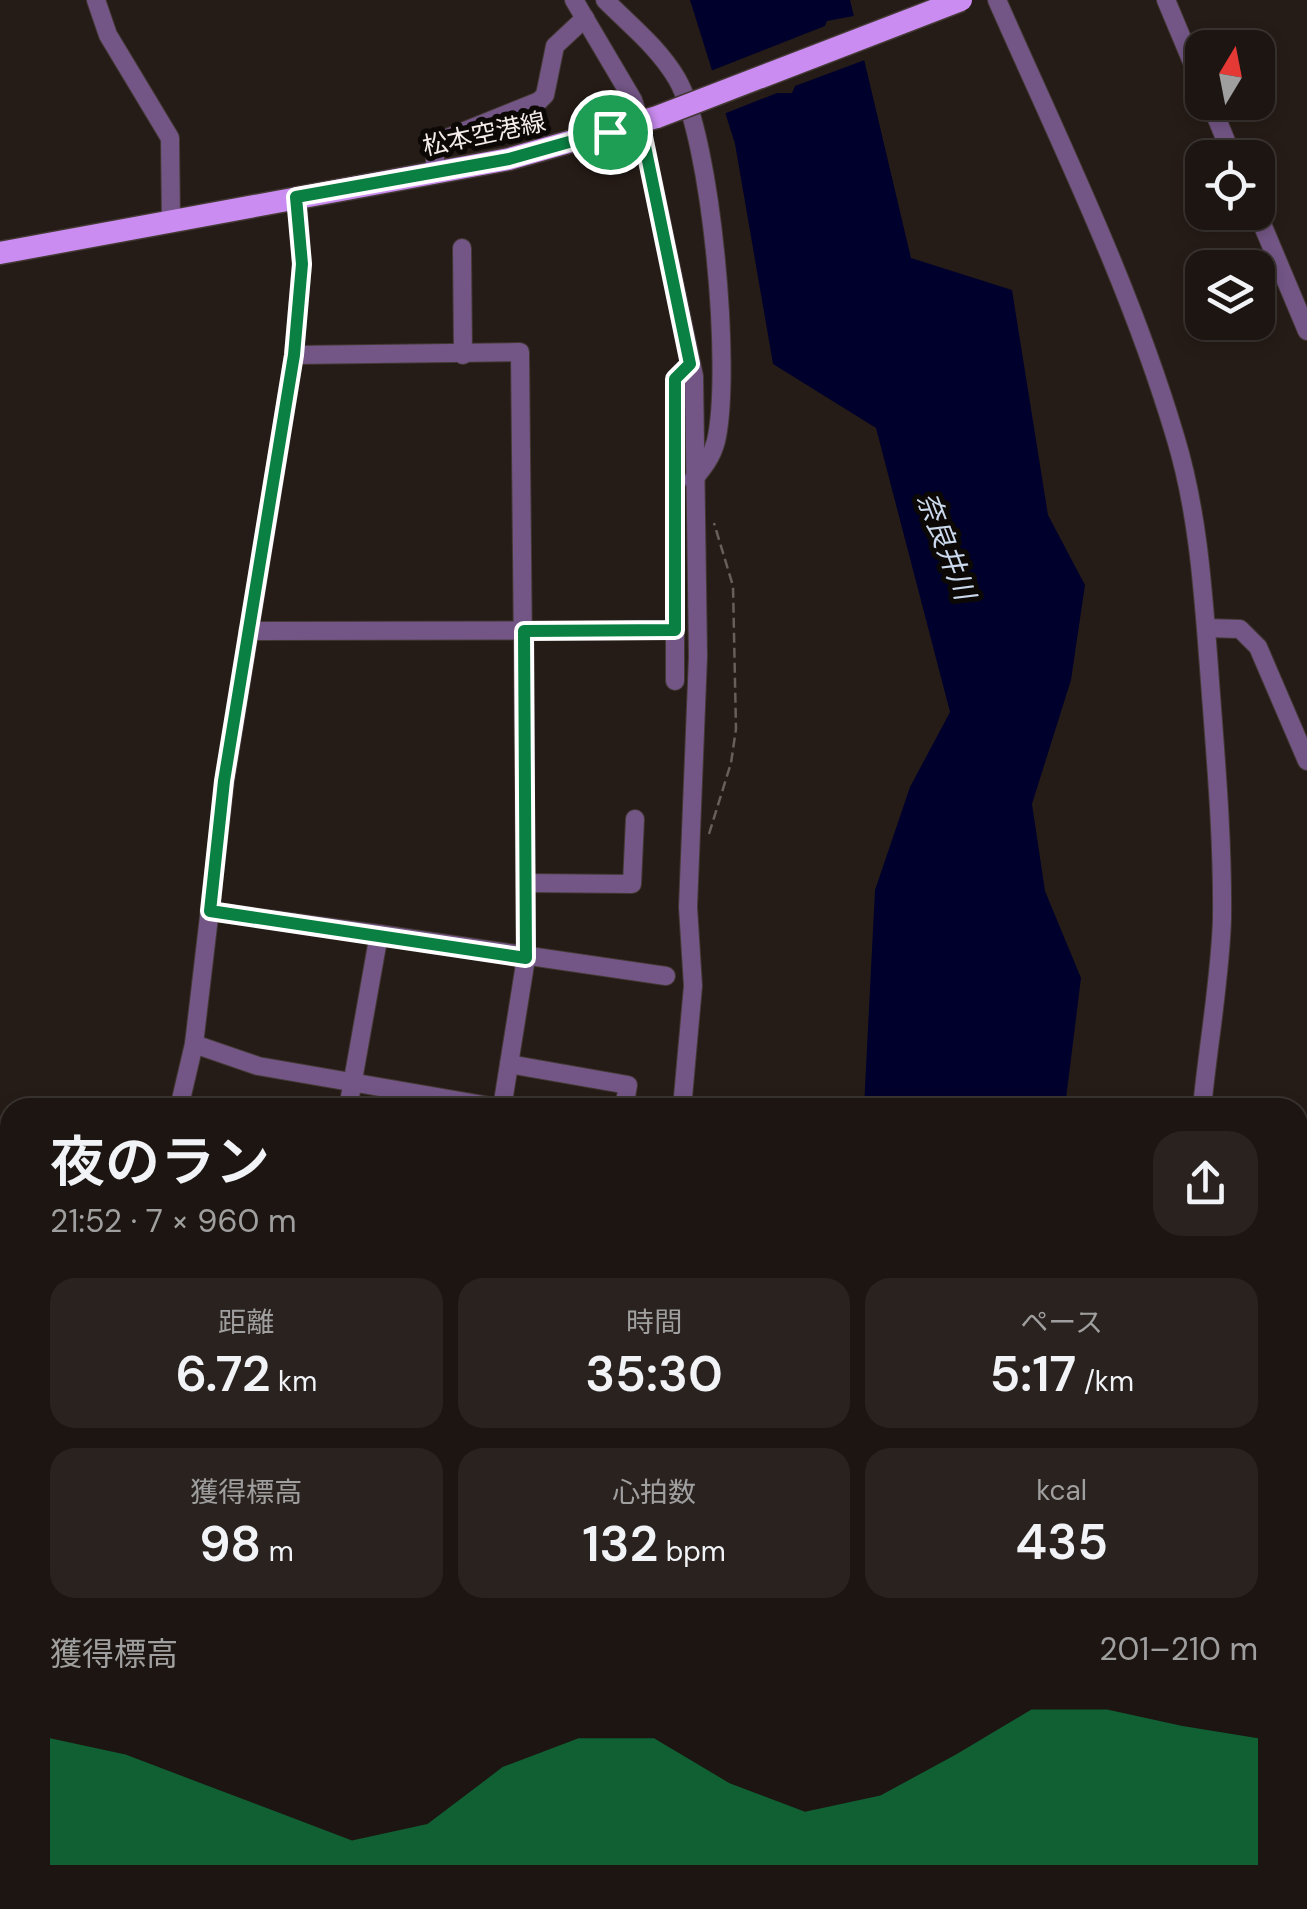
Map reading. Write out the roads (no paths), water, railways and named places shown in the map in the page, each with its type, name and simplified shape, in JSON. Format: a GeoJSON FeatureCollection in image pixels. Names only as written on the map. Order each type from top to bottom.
{"type":"FeatureCollection","features":[{"type":"Feature","properties":{"kind":"main road","name":"松本空港線"},"geometry":{"type":"LineString","coordinates":[[0,253],[509,159],[649,119],[960,0]]}},
{"type":"Feature","properties":{"kind":"street"},"geometry":{"type":"LineString","coordinates":[[96,0],[108,36],[170,138],[171,222]]}},
{"type":"Feature","properties":{"kind":"street"},"geometry":{"type":"LineString","coordinates":[[574,0],[633,100],[649,119],[694,376],[698,656],[688,908],[694,986],[683,1098]]}},
{"type":"Feature","properties":{"kind":"street"},"geometry":{"type":"LineString","coordinates":[[605,0],[653,46],[678,81],[696,132],[704,171],[716,269],[720,418],[710,457],[693,480]]}},
{"type":"Feature","properties":{"kind":"street"},"geometry":{"type":"LineString","coordinates":[[997,0],[1063,144],[1135,320],[1190,493],[1206,628],[1220,830],[1222,922],[1203,1098]]}},
{"type":"Feature","properties":{"kind":"street"},"geometry":{"type":"LineString","coordinates":[[1166,0],[1185,45]]}},
{"type":"Feature","properties":{"kind":"street"},"geometry":{"type":"LineString","coordinates":[[436,173],[435,152],[447,138],[540,102],[545,95],[555,46],[585,18]]}},
{"type":"Feature","properties":{"kind":"street"},"geometry":{"type":"LineString","coordinates":[[181,1098],[194,1044],[224,781],[294,355],[302,264],[296,197]]}},
{"type":"Feature","properties":{"kind":"street"},"geometry":{"type":"LineString","coordinates":[[1264,230],[1307,330]]}},
{"type":"Feature","properties":{"kind":"street"},"geometry":{"type":"LineString","coordinates":[[462,248],[463,355]]}},
{"type":"Feature","properties":{"kind":"street"},"geometry":{"type":"LineString","coordinates":[[294,355],[520,352],[526,958],[503,1098]]}},
{"type":"Feature","properties":{"kind":"street"},"geometry":{"type":"LineString","coordinates":[[676,682],[675,379],[690,364]]}},
{"type":"Feature","properties":{"kind":"street"},"geometry":{"type":"LineString","coordinates":[[1206,628],[1240,629],[1258,646],[1307,761]]}},
{"type":"Feature","properties":{"kind":"street"},"geometry":{"type":"LineString","coordinates":[[248,631],[675,630]]}},
{"type":"Feature","properties":{"kind":"street"},"geometry":{"type":"LineString","coordinates":[[525,883],[632,884],[634,819]]}},
{"type":"Feature","properties":{"kind":"street"},"geometry":{"type":"LineString","coordinates":[[210,911],[666,976]]}},
{"type":"Feature","properties":{"kind":"street"},"geometry":{"type":"LineString","coordinates":[[350,1098],[380,934]]}},
{"type":"Feature","properties":{"kind":"street"},"geometry":{"type":"LineString","coordinates":[[194,1044],[258,1066],[448,1098]]}},
{"type":"Feature","properties":{"kind":"street"},"geometry":{"type":"LineString","coordinates":[[509,1064],[628,1085],[626,1098]]}},
{"type":"Feature","properties":{"kind":"water","name":"奈良井川"},"geometry":{"type":"Polygon","coordinates":[[[690,0],[850,0],[911,258],[1012,290],[1048,515],[1085,585],[1071,680],[1032,804],[1045,891],[1081,978],[1066,1098],[864,1098],[875,890],[910,787],[950,712],[876,428],[773,364],[735,144],[690,0]]]}}]}
